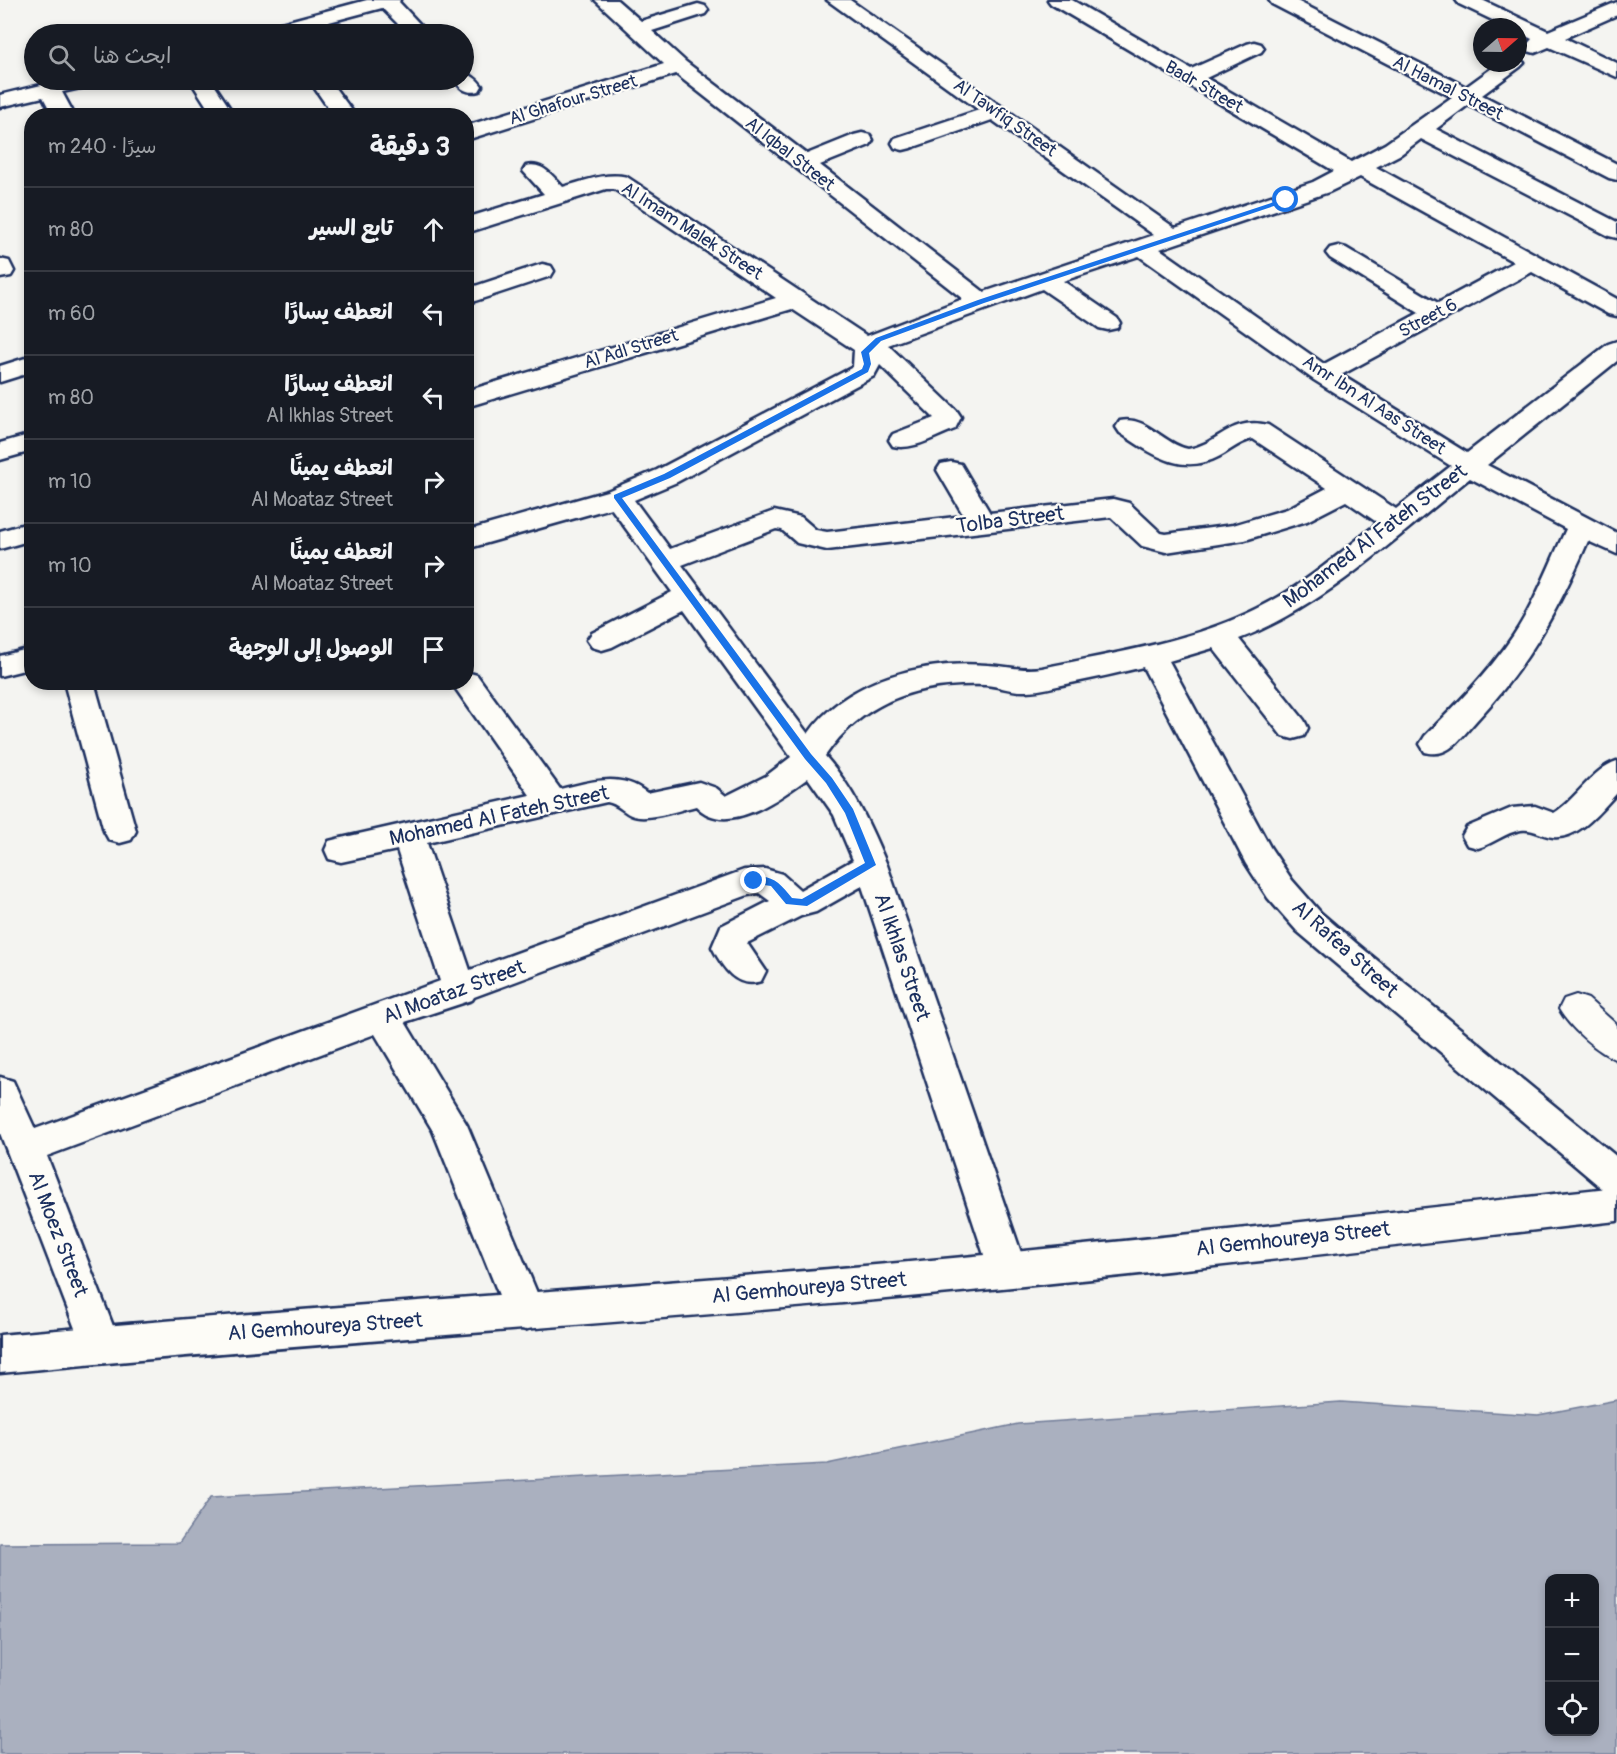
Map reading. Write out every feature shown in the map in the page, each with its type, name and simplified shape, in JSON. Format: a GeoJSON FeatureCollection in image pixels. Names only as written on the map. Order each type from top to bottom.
{"type":"FeatureCollection","features":[{"type":"Feature","properties":{"kind":"street","name":"Al Iqbal Street"},"geometry":{"type":"LineString","coordinates":[[605,0],[679,66],[981,302]]}},
{"type":"Feature","properties":{"kind":"street","name":"Al Tawfiq Street"},"geometry":{"type":"LineString","coordinates":[[837,0],[1172,237]]}},
{"type":"Feature","properties":{"kind":"street","name":"Badr Street"},"geometry":{"type":"LineString","coordinates":[[1058,0],[1188,78],[1617,309]]}},
{"type":"Feature","properties":{"kind":"street","name":"Al Hamal Street"},"geometry":{"type":"LineString","coordinates":[[1279,0],[1617,173]]}},
{"type":"Feature","properties":{"kind":"street"},"geometry":{"type":"LineString","coordinates":[[1466,0],[1617,71]]}},
{"type":"Feature","properties":{"kind":"street"},"geometry":{"type":"LineString","coordinates":[[311,24],[388,1],[410,24]]}},
{"type":"Feature","properties":{"kind":"street"},"geometry":{"type":"LineString","coordinates":[[1527,53],[1546,39],[1617,8]]}},
{"type":"Feature","properties":{"kind":"street"},"geometry":{"type":"LineString","coordinates":[[636,29],[699,10]]}},
{"type":"Feature","properties":{"kind":"street"},"geometry":{"type":"LineString","coordinates":[[1188,78],[1254,48]]}},
{"type":"Feature","properties":{"kind":"street","name":"Al Ghafour Street"},"geometry":{"type":"LineString","coordinates":[[474,130],[679,66]]}},
{"type":"Feature","properties":{"kind":"street"},"geometry":{"type":"LineString","coordinates":[[474,538],[617,497],[667,476],[865,371],[867,364],[865,352],[870,346],[981,302],[1286,200],[1356,170],[1421,130],[1500,72]]}},
{"type":"Feature","properties":{"kind":"street"},"geometry":{"type":"LineString","coordinates":[[0,101],[45,90]]}},
{"type":"Feature","properties":{"kind":"street"},"geometry":{"type":"LineString","coordinates":[[50,90],[60,108]]}},
{"type":"Feature","properties":{"kind":"street"},"geometry":{"type":"LineString","coordinates":[[207,90],[219,108]]}},
{"type":"Feature","properties":{"kind":"street"},"geometry":{"type":"LineString","coordinates":[[326,90],[339,108]]}},
{"type":"Feature","properties":{"kind":"street"},"geometry":{"type":"LineString","coordinates":[[903,143],[995,112]]}},
{"type":"Feature","properties":{"kind":"street"},"geometry":{"type":"LineString","coordinates":[[1421,130],[1617,231]]}},
{"type":"Feature","properties":{"kind":"street"},"geometry":{"type":"LineString","coordinates":[[803,164],[862,140]]}},
{"type":"Feature","properties":{"kind":"street"},"geometry":{"type":"LineString","coordinates":[[534,171],[559,196]]}},
{"type":"Feature","properties":{"kind":"street","name":"Al Imam Malek Street"},"geometry":{"type":"LineString","coordinates":[[474,223],[604,182],[619,182],[795,300],[870,346],[948,417],[946,423],[902,440]]}},
{"type":"Feature","properties":{"kind":"street","name":"Amr Ibn Al Aas Street"},"geometry":{"type":"LineString","coordinates":[[1142,247],[1323,375],[1469,466],[1617,545]]}},
{"type":"Feature","properties":{"kind":"street"},"geometry":{"type":"LineString","coordinates":[[1338,253],[1437,313]]}},
{"type":"Feature","properties":{"kind":"street","name":"Street 6"},"geometry":{"type":"LineString","coordinates":[[1323,375],[1532,262]]}},
{"type":"Feature","properties":{"kind":"street"},"geometry":{"type":"LineString","coordinates":[[474,294],[542,271]]}},
{"type":"Feature","properties":{"kind":"street"},"geometry":{"type":"LineString","coordinates":[[1045,280],[1108,323]]}},
{"type":"Feature","properties":{"kind":"street","name":"Al Adl Street"},"geometry":{"type":"LineString","coordinates":[[474,397],[795,300]]}},
{"type":"Feature","properties":{"kind":"street","name":"Mohamed Al Fateh Street"},"geometry":{"type":"LineString","coordinates":[[341,850],[607,790],[625,793],[641,806],[699,795],[709,799],[716,807],[730,808],[783,780],[800,768],[825,732],[849,711],[878,693],[912,681],[948,675],[987,675],[1024,681],[1042,679],[1151,654],[1220,635],[1278,610],[1317,585],[1617,349]]}},
{"type":"Feature","properties":{"kind":"street"},"geometry":{"type":"LineString","coordinates":[[0,374],[24,366]]}},
{"type":"Feature","properties":{"kind":"street"},"geometry":{"type":"LineString","coordinates":[[1129,427],[1177,455],[1186,457],[1205,454],[1242,431],[1259,431],[1397,522]]}},
{"type":"Feature","properties":{"kind":"street"},"geometry":{"type":"LineString","coordinates":[[0,452],[24,444]]}},
{"type":"Feature","properties":{"kind":"street"},"geometry":{"type":"LineString","coordinates":[[951,470],[982,523]]}},
{"type":"Feature","properties":{"kind":"street","name":"Tolba Street"},"geometry":{"type":"LineString","coordinates":[[664,562],[774,520],[791,523],[807,537],[827,541],[1113,508],[1119,509],[1152,540],[1166,543],[1235,534],[1297,515],[1347,489]]}},
{"type":"Feature","properties":{"kind":"street","name":"Al Ikhlas Street"},"geometry":{"type":"LineString","coordinates":[[617,497],[808,757],[829,781],[849,812],[871,865],[1008,1270]]}},
{"type":"Feature","properties":{"kind":"street"},"geometry":{"type":"LineString","coordinates":[[1436,744],[1485,694],[1524,643],[1552,591],[1581,526]]}},
{"type":"Feature","properties":{"kind":"street"},"geometry":{"type":"LineString","coordinates":[[0,540],[24,533]]}},
{"type":"Feature","properties":{"kind":"street"},"geometry":{"type":"LineString","coordinates":[[602,640],[689,595]]}},
{"type":"Feature","properties":{"kind":"street"},"geometry":{"type":"LineString","coordinates":[[1220,635],[1293,728]]}},
{"type":"Feature","properties":{"kind":"street","name":"Al Rafea Street"},"geometry":{"type":"LineString","coordinates":[[1151,654],[1258,855],[1280,889],[1309,922],[1617,1179]]}},
{"type":"Feature","properties":{"kind":"street"},"geometry":{"type":"LineString","coordinates":[[0,666],[24,660]]}},
{"type":"Feature","properties":{"kind":"street"},"geometry":{"type":"LineString","coordinates":[[80,690],[120,831]]}},
{"type":"Feature","properties":{"kind":"street"},"geometry":{"type":"LineString","coordinates":[[472,690],[552,802]]}},
{"type":"Feature","properties":{"kind":"street"},"geometry":{"type":"LineString","coordinates":[[1478,836],[1514,819],[1525,817],[1549,824],[1563,823],[1617,774]]}},
{"type":"Feature","properties":{"kind":"street"},"geometry":{"type":"LineString","coordinates":[[408,836],[460,990]]}},
{"type":"Feature","properties":{"kind":"street"},"geometry":{"type":"LineString","coordinates":[[749,971],[729,947],[733,935],[796,903],[810,900],[871,865]]}},
{"type":"Feature","properties":{"kind":"street","name":"Al Moataz Street"},"geometry":{"type":"LineString","coordinates":[[25,1148],[754,881],[765,880],[775,884],[789,901],[796,903]]}},
{"type":"Feature","properties":{"kind":"street"},"geometry":{"type":"LineString","coordinates":[[384,1018],[449,1125],[525,1312]]}},
{"type":"Feature","properties":{"kind":"street","name":"Al Moez Street"},"geometry":{"type":"LineString","coordinates":[[0,1092],[25,1148],[100,1344]]}},
{"type":"Feature","properties":{"kind":"street","name":"Al Gemhoureya Street"},"geometry":{"type":"LineString","coordinates":[[0,1354],[1008,1270],[1617,1204]]}},
{"type":"Feature","properties":{"kind":"lane"},"geometry":{"type":"LineString","coordinates":[[1576,1010],[1617,1046]]}},
{"type":"Feature","properties":{"kind":"water"},"geometry":{"type":"Polygon","coordinates":[[[1617,1400],[1617,1754],[0,1754],[0,1544],[179,1543],[211,1497],[827,1464],[1018,1424],[1341,1402],[1538,1415],[1617,1400]]]}},
{"type":"Feature","properties":{"kind":"route"},"geometry":{"type":"LineString","coordinates":[[754,881],[765,880],[775,884],[789,901],[804,903],[871,865],[849,812],[829,781],[808,757],[617,497],[667,476],[865,371],[867,364],[865,352],[872,343],[878,340],[981,302],[1286,200]]}}]}
